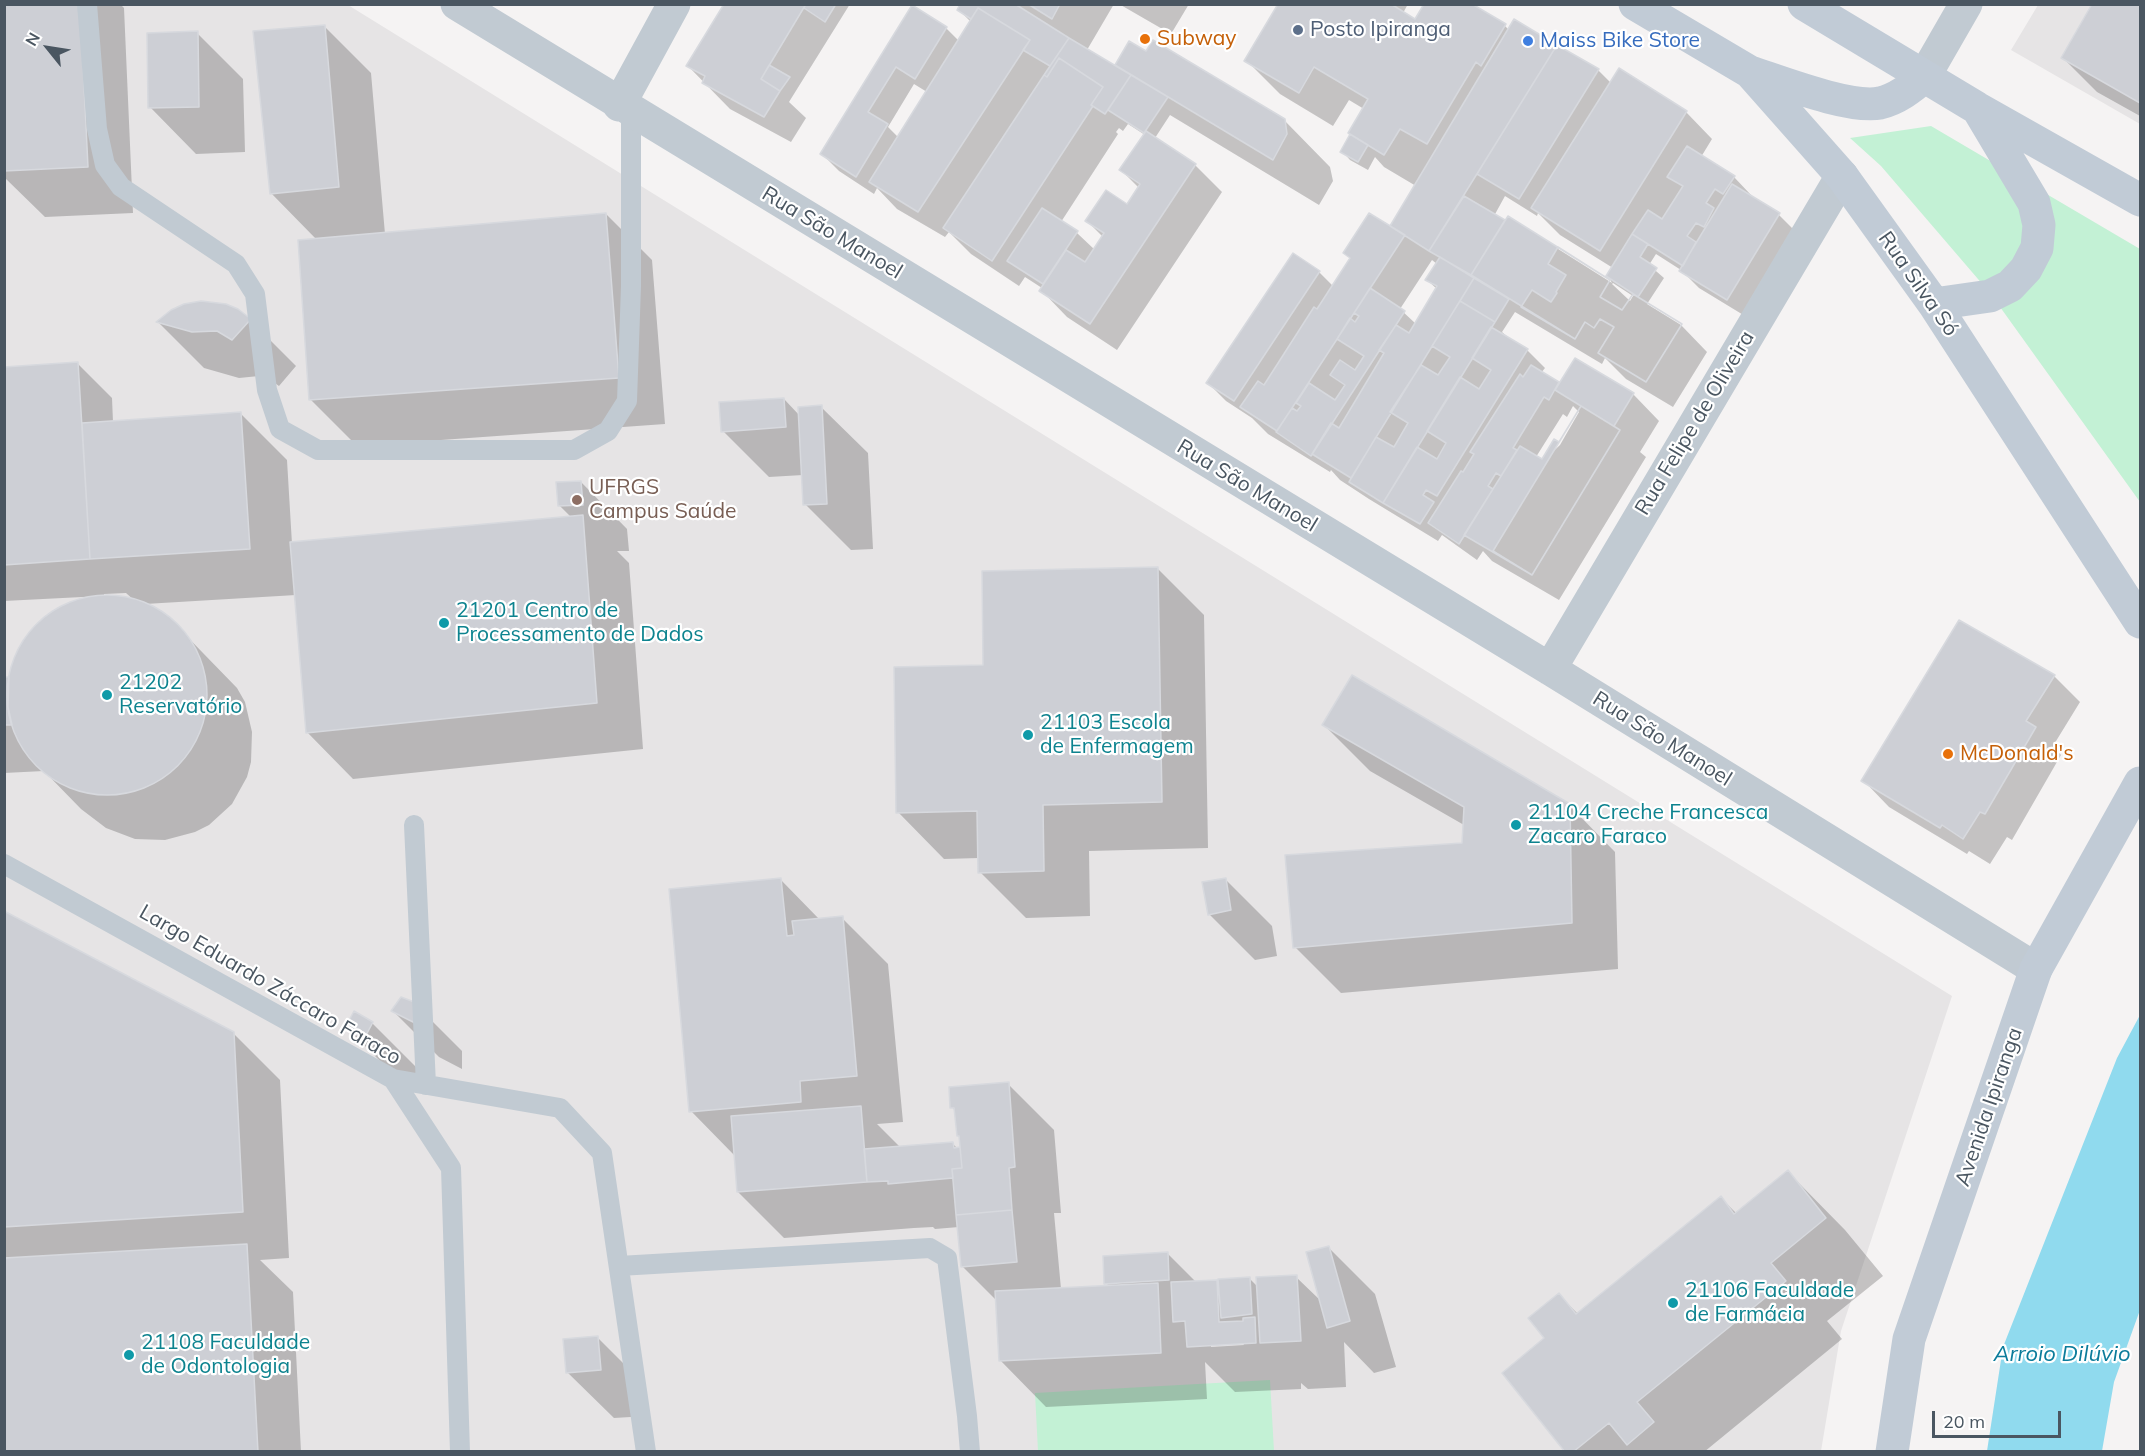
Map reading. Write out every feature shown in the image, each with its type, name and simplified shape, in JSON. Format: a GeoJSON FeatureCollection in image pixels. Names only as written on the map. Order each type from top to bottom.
{"type":"FeatureCollection","features":[{"type":"Feature","properties":{"kind":"main road","name":"Rua Silva Só"},"geometry":{"type":"LineString","coordinates":[[1635,4],[1750,72],[1842,176],[1934,304],[2140,622]]}},
{"type":"Feature","properties":{"kind":"main road"},"geometry":{"type":"LineString","coordinates":[[1804,4],[1977,108],[2140,200]]}},
{"type":"Feature","properties":{"kind":"main road"},"geometry":{"type":"LineString","coordinates":[[1750,72],[1856,104],[1881,103],[1905,93],[1924,77]]}},
{"type":"Feature","properties":{"kind":"main road"},"geometry":{"type":"LineString","coordinates":[[1934,304],[1990,296],[2010,285],[2026,269],[2037,248],[2039,225],[2034,203],[1977,108]]}},
{"type":"Feature","properties":{"kind":"main road","name":"Avenida Ipiranga"},"geometry":{"type":"LineString","coordinates":[[1892,1452],[1908,1339],[2036,969],[2140,783]]}},
{"type":"Feature","properties":{"kind":"street","name":"Rua São Manoel"},"geometry":{"type":"LineString","coordinates":[[457,4],[1550,669],[2036,969]]}},
{"type":"Feature","properties":{"kind":"street"},"geometry":{"type":"LineString","coordinates":[[625,108],[674,4]]}},
{"type":"Feature","properties":{"kind":"street"},"geometry":{"type":"LineString","coordinates":[[1924,77],[1966,4]]}},
{"type":"Feature","properties":{"kind":"street","name":"Rua Felipe de Oliveira"},"geometry":{"type":"LineString","coordinates":[[1550,669],[1842,176]]}},
{"type":"Feature","properties":{"kind":"lane"},"geometry":{"type":"LineString","coordinates":[[87,4],[97,129],[105,165],[121,188],[236,264],[255,294],[267,390],[280,429],[318,450],[573,450],[608,431],[627,401],[631,286],[625,108]]}},
{"type":"Feature","properties":{"kind":"lane"},"geometry":{"type":"LineString","coordinates":[[414,825],[426,1085]]}},
{"type":"Feature","properties":{"kind":"lane","name":"Largo Eduardo Záccaro Faraco"},"geometry":{"type":"LineString","coordinates":[[4,864],[393,1079],[452,1168],[460,1452]]}},
{"type":"Feature","properties":{"kind":"lane"},"geometry":{"type":"LineString","coordinates":[[393,1079],[560,1108],[602,1153],[646,1452]]}},
{"type":"Feature","properties":{"kind":"lane"},"geometry":{"type":"LineString","coordinates":[[619,1266],[930,1248],[947,1258],[968,1416],[970,1452]]}},
{"type":"Feature","properties":{"kind":"shaded area","name":"UFRGS Campus Saúde"},"geometry":{"type":"Polygon","coordinates":[[[5,5],[348,5],[1952,996],[1841,1331],[1821,1451],[5,1452],[5,5]]]}},
{"type":"Feature","properties":{"kind":"shaded area"},"geometry":{"type":"Polygon","coordinates":[[[2038,5],[2140,5],[2140,124],[2011,50],[2038,5]]]}},
{"type":"Feature","properties":{"kind":"green space"},"geometry":{"type":"Polygon","coordinates":[[[1931,126],[2140,249],[2140,502],[1990,293],[1881,166],[1850,138],[1931,126]]]}},
{"type":"Feature","properties":{"kind":"green space"},"geometry":{"type":"Polygon","coordinates":[[[1270,1380],[1274,1451],[1038,1451],[1035,1393],[1270,1380]]]}},
{"type":"Feature","properties":{"kind":"water","name":"Arroio Dilúvio"},"geometry":{"type":"Polygon","coordinates":[[[2140,1015],[2140,1310],[2114,1382],[2102,1451],[1987,1451],[2003,1347],[2117,1058],[2140,1015]]]}},
{"type":"Feature","properties":{"kind":"building"},"geometry":{"type":"Polygon","coordinates":[[[4,4],[80,4],[88,167],[4,171],[4,4]]]}},
{"type":"Feature","properties":{"kind":"building"},"geometry":{"type":"Polygon","coordinates":[[[724,4],[806,4],[761,79],[780,91],[764,117],[702,83],[705,76],[686,66],[724,4]]]}},
{"type":"Feature","properties":{"kind":"building"},"geometry":{"type":"Polygon","coordinates":[[[806,4],[836,4],[825,22],[804,8],[806,4]]]}},
{"type":"Feature","properties":{"kind":"building"},"geometry":{"type":"Polygon","coordinates":[[[960,4],[1015,4],[1069,38],[1050,66],[1023,50],[1030,40],[978,8],[971,19],[957,10],[960,4]]]}},
{"type":"Feature","properties":{"kind":"building"},"geometry":{"type":"Polygon","coordinates":[[[1028,4],[1060,4],[1052,19],[1028,4]]]}},
{"type":"Feature","properties":{"kind":"building"},"geometry":{"type":"Polygon","coordinates":[[[1278,4],[1391,4],[1415,19],[1424,4],[1472,4],[1506,24],[1481,66],[1476,62],[1427,144],[1400,129],[1384,155],[1348,133],[1368,99],[1314,67],[1299,93],[1244,61],[1278,4]]]}},
{"type":"Feature","properties":{"kind":"building"},"geometry":{"type":"Polygon","coordinates":[[[2092,4],[2140,4],[2140,103],[2061,58],[2092,4]]]}},
{"type":"Feature","properties":{"kind":"building"},"geometry":{"type":"Polygon","coordinates":[[[912,5],[947,27],[915,79],[896,67],[868,112],[888,124],[856,177],[820,154],[912,5]]]}},
{"type":"Feature","properties":{"kind":"building"},"geometry":{"type":"Polygon","coordinates":[[[978,8],[1030,40],[918,212],[869,182],[978,8]]]}},
{"type":"Feature","properties":{"kind":"building"},"geometry":{"type":"Polygon","coordinates":[[[1514,19],[1557,45],[1429,251],[1390,226],[1514,19]]]}},
{"type":"Feature","properties":{"kind":"building"},"geometry":{"type":"Polygon","coordinates":[[[325,25],[339,187],[270,194],[253,31],[325,25]]]}},
{"type":"Feature","properties":{"kind":"building"},"geometry":{"type":"Polygon","coordinates":[[[198,31],[199,107],[148,108],[147,33],[198,31]]]}},
{"type":"Feature","properties":{"kind":"building"},"geometry":{"type":"Polygon","coordinates":[[[1069,38],[1131,75],[1105,114],[1091,105],[1103,87],[1059,58],[1047,77],[1044,75],[1069,38]]]}},
{"type":"Feature","properties":{"kind":"building"},"geometry":{"type":"Polygon","coordinates":[[[1153,40],[1285,119],[1287,134],[1273,160],[1115,65],[1129,41],[1146,51],[1153,40]]]}},
{"type":"Feature","properties":{"kind":"building"},"geometry":{"type":"Polygon","coordinates":[[[1557,45],[1599,69],[1519,199],[1477,174],[1557,45]]]}},
{"type":"Feature","properties":{"kind":"building"},"geometry":{"type":"Polygon","coordinates":[[[1059,58],[1103,87],[992,261],[943,228],[1044,75],[1047,77],[1059,58]]]}},
{"type":"Feature","properties":{"kind":"building"},"geometry":{"type":"Polygon","coordinates":[[[769,65],[790,77],[780,91],[761,79],[769,65]]]}},
{"type":"Feature","properties":{"kind":"building"},"geometry":{"type":"Polygon","coordinates":[[[1619,68],[1687,111],[1600,251],[1531,208],[1619,68]]]}},
{"type":"Feature","properties":{"kind":"building"},"geometry":{"type":"Polygon","coordinates":[[[1131,75],[1168,97],[1144,133],[1108,110],[1131,75]]]}},
{"type":"Feature","properties":{"kind":"building"},"geometry":{"type":"Polygon","coordinates":[[[1146,131],[1196,164],[1090,324],[1039,291],[1066,250],[1085,262],[1104,233],[1085,221],[1106,190],[1127,204],[1140,184],[1119,170],[1146,131]]]}},
{"type":"Feature","properties":{"kind":"building"},"geometry":{"type":"Polygon","coordinates":[[[1350,134],[1368,145],[1358,162],[1340,152],[1350,134]]]}},
{"type":"Feature","properties":{"kind":"building"},"geometry":{"type":"Polygon","coordinates":[[[1687,146],[1735,176],[1723,194],[1715,189],[1706,203],[1714,208],[1704,227],[1696,223],[1687,236],[1696,242],[1683,266],[1632,234],[1648,210],[1662,219],[1683,186],[1667,177],[1687,146]]]}},
{"type":"Feature","properties":{"kind":"building"},"geometry":{"type":"Polygon","coordinates":[[[1732,184],[1780,213],[1727,300],[1679,271],[1732,184]]]}},
{"type":"Feature","properties":{"kind":"building"},"geometry":{"type":"Polygon","coordinates":[[[1464,196],[1505,220],[1471,275],[1429,251],[1464,196]]]}},
{"type":"Feature","properties":{"kind":"building"},"geometry":{"type":"Polygon","coordinates":[[[1042,208],[1078,231],[1043,284],[1007,261],[1042,208]]]}},
{"type":"Feature","properties":{"kind":"building"},"geometry":{"type":"Polygon","coordinates":[[[606,213],[619,378],[309,400],[298,240],[606,213]]]}},
{"type":"Feature","properties":{"kind":"building"},"geometry":{"type":"Polygon","coordinates":[[[1369,213],[1405,235],[1277,431],[1240,407],[1258,381],[1264,385],[1314,307],[1317,309],[1350,258],[1343,253],[1369,213]]]}},
{"type":"Feature","properties":{"kind":"building"},"geometry":{"type":"Polygon","coordinates":[[[1508,216],[1610,280],[1600,297],[1622,310],[1633,294],[1682,324],[1646,382],[1598,353],[1614,327],[1600,319],[1594,328],[1585,322],[1575,339],[1471,275],[1508,216]]]}},
{"type":"Feature","properties":{"kind":"building"},"geometry":{"type":"Polygon","coordinates":[[[1632,234],[1648,244],[1640,257],[1657,268],[1638,297],[1606,276],[1632,234]]]}},
{"type":"Feature","properties":{"kind":"building"},"geometry":{"type":"Polygon","coordinates":[[[1558,247],[1610,280],[1600,297],[1622,310],[1633,294],[1682,324],[1646,382],[1598,353],[1614,327],[1600,319],[1594,328],[1585,322],[1575,339],[1521,307],[1532,290],[1551,302],[1557,293],[1566,275],[1548,264],[1558,247]]]}},
{"type":"Feature","properties":{"kind":"building"},"geometry":{"type":"Polygon","coordinates":[[[1293,253],[1320,271],[1234,401],[1206,383],[1293,253]]]}},
{"type":"Feature","properties":{"kind":"building"},"geometry":{"type":"Polygon","coordinates":[[[1440,257],[1474,278],[1351,478],[1312,454],[1331,423],[1339,428],[1384,353],[1379,350],[1396,325],[1409,333],[1437,286],[1425,280],[1440,257]]]}},
{"type":"Feature","properties":{"kind":"building"},"geometry":{"type":"Polygon","coordinates":[[[1474,278],[1509,299],[1495,322],[1460,301],[1474,278]]]}},
{"type":"Feature","properties":{"kind":"building"},"geometry":{"type":"Polygon","coordinates":[[[1370,288],[1405,311],[1311,456],[1276,432],[1292,408],[1297,411],[1301,406],[1296,403],[1309,383],[1335,400],[1345,385],[1330,375],[1340,360],[1355,370],[1364,356],[1337,339],[1350,318],[1355,322],[1359,316],[1354,313],[1370,288]]]}},
{"type":"Feature","properties":{"kind":"building"},"geometry":{"type":"Polygon","coordinates":[[[201,301],[226,304],[238,309],[251,319],[232,340],[217,331],[192,332],[156,322],[171,310],[184,304],[201,301]]]}},
{"type":"Feature","properties":{"kind":"building"},"geometry":{"type":"Polygon","coordinates":[[[1460,301],[1495,322],[1383,503],[1349,482],[1376,437],[1394,447],[1408,423],[1390,412],[1421,365],[1438,375],[1450,357],[1432,346],[1460,301]]]}},
{"type":"Feature","properties":{"kind":"building"},"geometry":{"type":"Polygon","coordinates":[[[1491,327],[1528,349],[1437,496],[1426,490],[1423,495],[1434,502],[1420,524],[1383,503],[1417,447],[1437,459],[1446,443],[1427,431],[1460,377],[1479,389],[1491,370],[1472,358],[1491,327]]]}},
{"type":"Feature","properties":{"kind":"building"},"geometry":{"type":"Polygon","coordinates":[[[1575,358],[1634,393],[1614,426],[1620,430],[1532,575],[1464,535],[1520,446],[1542,459],[1554,439],[1559,442],[1581,406],[1555,390],[1575,358]]]}},
{"type":"Feature","properties":{"kind":"building"},"geometry":{"type":"Polygon","coordinates":[[[78,362],[90,559],[4,565],[4,367],[78,362]]]}},
{"type":"Feature","properties":{"kind":"building"},"geometry":{"type":"Polygon","coordinates":[[[1531,365],[1559,382],[1549,400],[1544,397],[1513,448],[1517,450],[1501,476],[1496,473],[1488,486],[1493,489],[1459,544],[1428,523],[1461,471],[1463,472],[1474,454],[1470,452],[1520,374],[1523,377],[1531,365]]]}},
{"type":"Feature","properties":{"kind":"building"},"geometry":{"type":"Polygon","coordinates":[[[784,398],[786,427],[721,432],[719,402],[784,398]]]}},
{"type":"Feature","properties":{"kind":"building"},"geometry":{"type":"Polygon","coordinates":[[[822,405],[827,504],[803,505],[798,407],[822,405]]]}},
{"type":"Feature","properties":{"kind":"building"},"geometry":{"type":"Polygon","coordinates":[[[1581,406],[1620,430],[1532,575],[1493,551],[1581,406]]]}},
{"type":"Feature","properties":{"kind":"building"},"geometry":{"type":"Polygon","coordinates":[[[241,412],[250,549],[90,559],[82,423],[241,412]]]}},
{"type":"Feature","properties":{"kind":"building"},"geometry":{"type":"Polygon","coordinates":[[[581,481],[583,505],[558,506],[556,482],[581,481]]]}},
{"type":"Feature","properties":{"kind":"building","name":"21201 Centro de Processamento de Dados"},"geometry":{"type":"Polygon","coordinates":[[[583,515],[597,703],[306,733],[290,542],[583,515]]]}},
{"type":"Feature","properties":{"kind":"building","name":"21103 Escola de Enfermagem"},"geometry":{"type":"Polygon","coordinates":[[[1158,567],[1162,802],[1043,805],[1044,871],[978,873],[977,811],[896,813],[894,667],[983,665],[982,571],[1158,567]]]}},
{"type":"Feature","properties":{"kind":"building","name":"21202 Reservatório"},"geometry":{"type":"Polygon","coordinates":[[[107,595],[136,599],[154,607],[178,624],[195,648],[203,666],[207,695],[203,724],[195,742],[178,766],[154,783],[136,791],[107,795],[78,791],[60,783],[36,766],[19,742],[11,724],[7,695],[11,666],[19,648],[36,624],[60,607],[78,599],[107,595]]]}},
{"type":"Feature","properties":{"kind":"building","name":"McDonald's"},"geometry":{"type":"Polygon","coordinates":[[[1959,620],[2055,675],[2026,721],[2036,727],[1985,814],[1980,812],[1963,839],[1942,825],[1940,828],[1861,781],[1959,620]]]}},
{"type":"Feature","properties":{"kind":"building","name":"21104 Creche Francesca Zacaro Faraco"},"geometry":{"type":"Polygon","coordinates":[[[1352,675],[1570,804],[1572,923],[1293,948],[1285,855],[1462,843],[1464,807],[1322,725],[1352,675]]]}},
{"type":"Feature","properties":{"kind":"building"},"geometry":{"type":"Polygon","coordinates":[[[4,677],[9,677],[8,707],[12,725],[4,725],[4,677]]]}},
{"type":"Feature","properties":{"kind":"building"},"geometry":{"type":"Polygon","coordinates":[[[781,878],[787,936],[794,935],[792,921],[843,916],[857,1076],[800,1081],[801,1102],[689,1112],[669,889],[781,878]]]}},
{"type":"Feature","properties":{"kind":"building"},"geometry":{"type":"Polygon","coordinates":[[[1226,878],[1231,910],[1208,915],[1202,882],[1226,878]]]}},
{"type":"Feature","properties":{"kind":"building"},"geometry":{"type":"Polygon","coordinates":[[[4,911],[234,1032],[243,1212],[4,1227],[4,911]]]}},
{"type":"Feature","properties":{"kind":"building"},"geometry":{"type":"Polygon","coordinates":[[[401,997],[417,1003],[417,1024],[391,1011],[401,997]]]}},
{"type":"Feature","properties":{"kind":"building"},"geometry":{"type":"Polygon","coordinates":[[[354,1011],[373,1022],[364,1039],[345,1028],[354,1011]]]}},
{"type":"Feature","properties":{"kind":"building"},"geometry":{"type":"Polygon","coordinates":[[[1009,1082],[1015,1167],[1009,1168],[1012,1210],[956,1215],[952,1169],[962,1168],[954,1108],[950,1108],[949,1087],[1009,1082]]]}},
{"type":"Feature","properties":{"kind":"building"},"geometry":{"type":"Polygon","coordinates":[[[861,1106],[867,1182],[737,1192],[731,1116],[861,1106]]]}},
{"type":"Feature","properties":{"kind":"building"},"geometry":{"type":"Polygon","coordinates":[[[953,1142],[954,1148],[960,1147],[962,1168],[952,1169],[953,1178],[888,1184],[888,1181],[867,1182],[864,1149],[953,1142]]]}},
{"type":"Feature","properties":{"kind":"building","name":"21106 Faculdade de Farmácia"},"geometry":{"type":"Polygon","coordinates":[[[1788,1170],[1826,1218],[1771,1263],[1786,1281],[1637,1402],[1654,1422],[1627,1445],[1609,1423],[1573,1452],[1565,1452],[1502,1373],[1544,1338],[1528,1318],[1559,1293],[1576,1314],[1721,1196],[1734,1214],[1788,1170]]]}},
{"type":"Feature","properties":{"kind":"building"},"geometry":{"type":"Polygon","coordinates":[[[1012,1210],[1017,1262],[961,1267],[956,1215],[1012,1210]]]}},
{"type":"Feature","properties":{"kind":"building","name":"21108 Faculdade de Odontologia"},"geometry":{"type":"Polygon","coordinates":[[[247,1244],[258,1452],[4,1452],[4,1258],[247,1244]]]}},
{"type":"Feature","properties":{"kind":"building"},"geometry":{"type":"Polygon","coordinates":[[[1329,1246],[1350,1321],[1327,1328],[1306,1252],[1329,1246]]]}},
{"type":"Feature","properties":{"kind":"building"},"geometry":{"type":"Polygon","coordinates":[[[1168,1252],[1169,1280],[1104,1284],[1103,1256],[1168,1252]]]}},
{"type":"Feature","properties":{"kind":"building"},"geometry":{"type":"Polygon","coordinates":[[[1297,1275],[1301,1341],[1260,1343],[1256,1277],[1297,1275]]]}},
{"type":"Feature","properties":{"kind":"building"},"geometry":{"type":"Polygon","coordinates":[[[1250,1277],[1252,1314],[1221,1318],[1218,1279],[1250,1277]]]}},
{"type":"Feature","properties":{"kind":"building"},"geometry":{"type":"Polygon","coordinates":[[[1217,1280],[1219,1322],[1243,1321],[1243,1318],[1255,1317],[1256,1343],[1187,1347],[1185,1321],[1173,1322],[1171,1282],[1217,1280]]]}},
{"type":"Feature","properties":{"kind":"building"},"geometry":{"type":"Polygon","coordinates":[[[1158,1283],[1161,1353],[999,1361],[995,1291],[1158,1283]]]}},
{"type":"Feature","properties":{"kind":"building"},"geometry":{"type":"Polygon","coordinates":[[[598,1336],[601,1370],[566,1373],[563,1339],[598,1336]]]}},
{"type":"Feature","properties":{"kind":"place","name":"Posto Ipiranga"},"geometry":{"type":"Point","coordinates":[1298,30]}},
{"type":"Feature","properties":{"kind":"place","name":"Subway"},"geometry":{"type":"Point","coordinates":[1145,39]}},
{"type":"Feature","properties":{"kind":"place","name":"Maiss Bike Store"},"geometry":{"type":"Point","coordinates":[1528,41]}},
{"type":"Feature","properties":{"kind":"place","name":"UFRGS Campus Saúde"},"geometry":{"type":"Point","coordinates":[577,500]}},
{"type":"Feature","properties":{"kind":"place","name":"21201 Centro de Processamento de Dados"},"geometry":{"type":"Point","coordinates":[444,623]}},
{"type":"Feature","properties":{"kind":"place","name":"21202 Reservatório"},"geometry":{"type":"Point","coordinates":[107,695]}},
{"type":"Feature","properties":{"kind":"place","name":"21103 Escola de Enfermagem"},"geometry":{"type":"Point","coordinates":[1028,735]}},
{"type":"Feature","properties":{"kind":"place","name":"McDonald's"},"geometry":{"type":"Point","coordinates":[1948,754]}},
{"type":"Feature","properties":{"kind":"place","name":"21104 Creche Francesca Zacaro Faraco"},"geometry":{"type":"Point","coordinates":[1516,825]}},
{"type":"Feature","properties":{"kind":"place","name":"21106 Faculdade de Farmácia"},"geometry":{"type":"Point","coordinates":[1673,1303]}},
{"type":"Feature","properties":{"kind":"place","name":"21108 Faculdade de Odontologia"},"geometry":{"type":"Point","coordinates":[129,1355]}}]}
